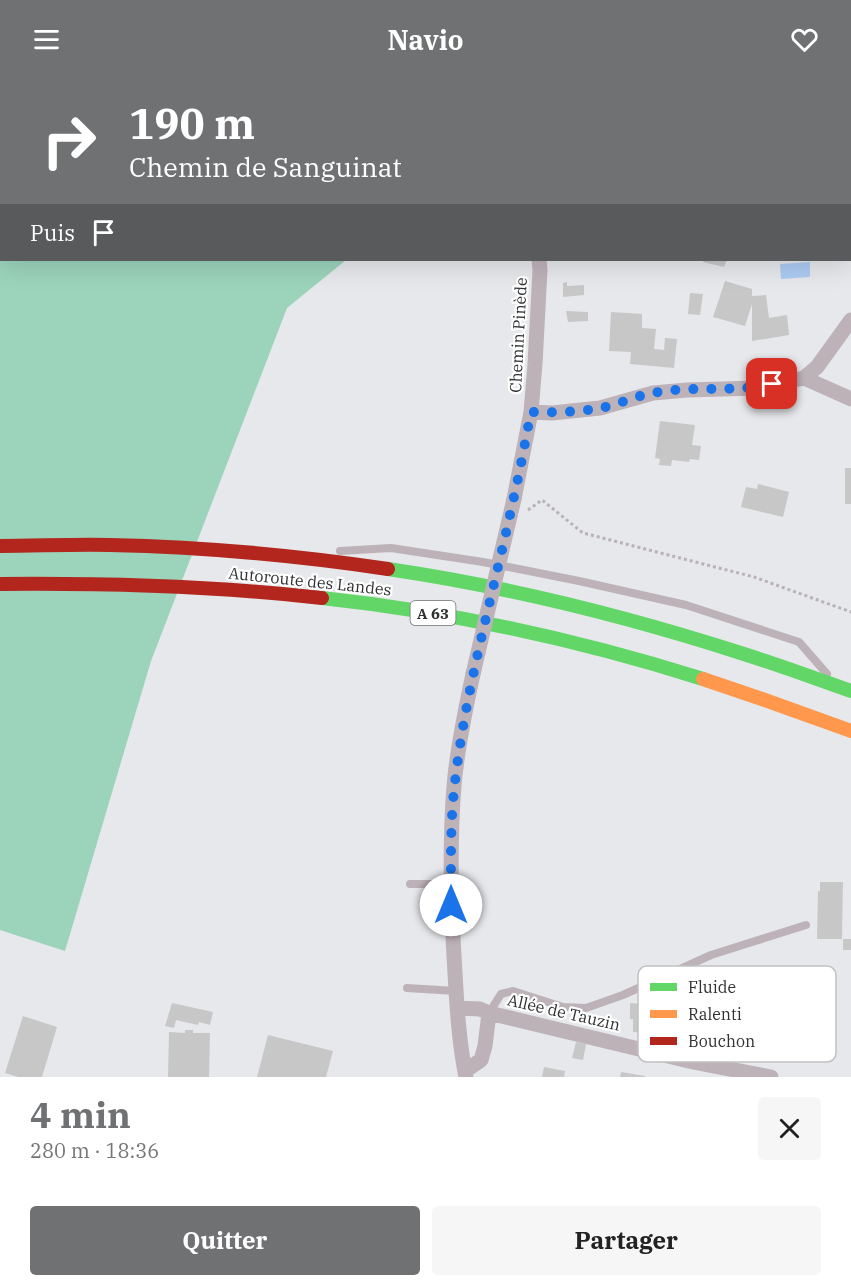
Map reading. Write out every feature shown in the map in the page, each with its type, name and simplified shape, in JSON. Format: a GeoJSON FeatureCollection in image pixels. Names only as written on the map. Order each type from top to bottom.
{"type":"FeatureCollection","features":[{"type":"Feature","properties":{"kind":"highway","name":"Autoroute des Landes"},"geometry":{"type":"LineString","coordinates":[[0,546],[41,544],[192,548],[281,555],[378,567],[566,603],[688,636],[844,689]]}},
{"type":"Feature","properties":{"kind":"highway","name":"Autoroute des Landes"},"geometry":{"type":"LineString","coordinates":[[0,584],[104,583],[280,592],[366,602],[450,616],[555,637],[656,664],[787,706],[851,731]]}},
{"type":"Feature","properties":{"kind":"street","name":"Chemin Pinède"},"geometry":{"type":"LineString","coordinates":[[466,1074],[456,991],[452,925],[451,831],[454,784],[464,716],[514,499],[531,412],[539,261]]}},
{"type":"Feature","properties":{"kind":"street"},"geometry":{"type":"LineString","coordinates":[[531,412],[552,413],[600,408],[653,393],[757,388],[804,378],[817,367],[851,320]]}},
{"type":"Feature","properties":{"kind":"street"},"geometry":{"type":"LineString","coordinates":[[804,378],[851,399]]}},
{"type":"Feature","properties":{"kind":"street","name":"Allée de Tauzin"},"geometry":{"type":"LineString","coordinates":[[458,1008],[480,1009],[638,1049]]}},
{"type":"Feature","properties":{"kind":"street","name":"Allée de Tauzin"},"geometry":{"type":"LineString","coordinates":[[466,1074],[480,1060],[489,1013]]}},
{"type":"Feature","properties":{"kind":"street","name":"Allée de Tauzin"},"geometry":{"type":"LineString","coordinates":[[693,1062],[771,1077]]}},
{"type":"Feature","properties":{"kind":"lane"},"geometry":{"type":"LineString","coordinates":[[336,551],[391,548],[483,561],[686,605],[800,642],[844,689]]}},
{"type":"Feature","properties":{"kind":"lane"},"geometry":{"type":"LineString","coordinates":[[281,555],[325,552]]}},
{"type":"Feature","properties":{"kind":"lane"},"geometry":{"type":"LineString","coordinates":[[410,884],[451,884]]}},
{"type":"Feature","properties":{"kind":"lane"},"geometry":{"type":"LineString","coordinates":[[687,966],[711,955],[806,925]]}},
{"type":"Feature","properties":{"kind":"lane"},"geometry":{"type":"LineString","coordinates":[[407,988],[456,991]]}},
{"type":"Feature","properties":{"kind":"lane"},"geometry":{"type":"LineString","coordinates":[[489,1013],[501,994],[513,992],[563,1007],[586,1008],[638,988]]}},
{"type":"Feature","properties":{"kind":"path"},"geometry":{"type":"LineString","coordinates":[[524,513],[542,500],[583,533],[754,577],[851,612]]}},
{"type":"Feature","properties":{"kind":"green space"},"geometry":{"type":"Polygon","coordinates":[[[0,261],[345,261],[287,308],[151,661],[65,951],[0,930],[0,261]]]}},
{"type":"Feature","properties":{"kind":"water"},"geometry":{"type":"Polygon","coordinates":[[[810,262],[810,277],[781,279],[780,264],[810,262]]]}},
{"type":"Feature","properties":{"kind":"building"},"geometry":{"type":"Polygon","coordinates":[[[704,261],[727,261],[724,267],[704,261]]]}},
{"type":"Feature","properties":{"kind":"building"},"geometry":{"type":"Polygon","coordinates":[[[725,281],[752,289],[752,296],[766,295],[769,318],[787,315],[789,335],[752,341],[752,304],[745,326],[713,317],[725,281]]]}},
{"type":"Feature","properties":{"kind":"building"},"geometry":{"type":"Polygon","coordinates":[[[567,282],[567,286],[584,285],[584,295],[563,297],[563,283],[567,282]]]}},
{"type":"Feature","properties":{"kind":"building"},"geometry":{"type":"Polygon","coordinates":[[[690,293],[703,294],[700,315],[688,314],[690,293]]]}},
{"type":"Feature","properties":{"kind":"building"},"geometry":{"type":"Polygon","coordinates":[[[566,311],[588,312],[588,321],[568,322],[566,311]]]}},
{"type":"Feature","properties":{"kind":"building"},"geometry":{"type":"Polygon","coordinates":[[[611,312],[642,314],[642,328],[656,329],[654,349],[664,350],[665,338],[677,339],[674,368],[630,364],[631,352],[609,351],[611,312]]]}},
{"type":"Feature","properties":{"kind":"building"},"geometry":{"type":"Polygon","coordinates":[[[660,421],[695,425],[692,445],[701,446],[699,460],[690,459],[689,462],[672,460],[671,466],[659,465],[660,459],[655,458],[660,421]]]}},
{"type":"Feature","properties":{"kind":"building"},"geometry":{"type":"Polygon","coordinates":[[[845,468],[851,468],[851,504],[845,504],[845,468]]]}},
{"type":"Feature","properties":{"kind":"building"},"geometry":{"type":"Polygon","coordinates":[[[758,484],[789,492],[783,517],[741,507],[746,487],[757,489],[758,484]]]}},
{"type":"Feature","properties":{"kind":"building"},"geometry":{"type":"Polygon","coordinates":[[[820,882],[843,882],[842,939],[817,939],[820,882]]]}},
{"type":"Feature","properties":{"kind":"building"},"geometry":{"type":"Polygon","coordinates":[[[843,939],[851,939],[851,950],[843,950],[843,939]]]}},
{"type":"Feature","properties":{"kind":"building"},"geometry":{"type":"Polygon","coordinates":[[[172,1003],[213,1012],[210,1025],[176,1020],[174,1028],[165,1026],[172,1003]]]}},
{"type":"Feature","properties":{"kind":"building"},"geometry":{"type":"Polygon","coordinates":[[[630,1003],[638,1004],[638,1032],[633,1032],[633,1019],[630,1019],[630,1003]]]}},
{"type":"Feature","properties":{"kind":"building"},"geometry":{"type":"Polygon","coordinates":[[[23,1016],[57,1027],[42,1077],[18,1077],[5,1073],[23,1016]]]}},
{"type":"Feature","properties":{"kind":"building"},"geometry":{"type":"Polygon","coordinates":[[[185,1030],[193,1030],[193,1033],[210,1033],[209,1077],[168,1077],[169,1032],[185,1033],[185,1030]]]}},
{"type":"Feature","properties":{"kind":"building"},"geometry":{"type":"Polygon","coordinates":[[[268,1035],[333,1051],[326,1077],[257,1077],[268,1035]]]}},
{"type":"Feature","properties":{"kind":"building"},"geometry":{"type":"Polygon","coordinates":[[[576,1042],[586,1044],[583,1060],[572,1058],[576,1042]]]}},
{"type":"Feature","properties":{"kind":"building"},"geometry":{"type":"Polygon","coordinates":[[[544,1067],[565,1071],[564,1077],[542,1077],[544,1067]]]}},
{"type":"Feature","properties":{"kind":"building"},"geometry":{"type":"Polygon","coordinates":[[[621,1072],[645,1076],[645,1077],[620,1077],[621,1072]]]}},
{"type":"Feature","properties":{"kind":"traffic: fast"},"geometry":{"type":"LineString","coordinates":[[388,569],[434,576],[569,604],[747,655],[851,691]]}},
{"type":"Feature","properties":{"kind":"traffic: fast"},"geometry":{"type":"LineString","coordinates":[[322,598],[419,611],[515,629],[609,652],[703,679]]}},
{"type":"Feature","properties":{"kind":"traffic: slow"},"geometry":{"type":"LineString","coordinates":[[703,679],[851,731]]}},
{"type":"Feature","properties":{"kind":"traffic: jam"},"geometry":{"type":"LineString","coordinates":[[0,546],[96,545],[214,550],[388,569]]}},
{"type":"Feature","properties":{"kind":"traffic: jam"},"geometry":{"type":"LineString","coordinates":[[0,584],[161,586],[322,598]]}},
{"type":"Feature","properties":{"kind":"route"},"geometry":{"type":"LineString","coordinates":[[451,905],[451,831],[454,784],[464,716],[514,499],[531,412],[552,413],[600,408],[653,393],[757,388],[772,384]]}}]}
